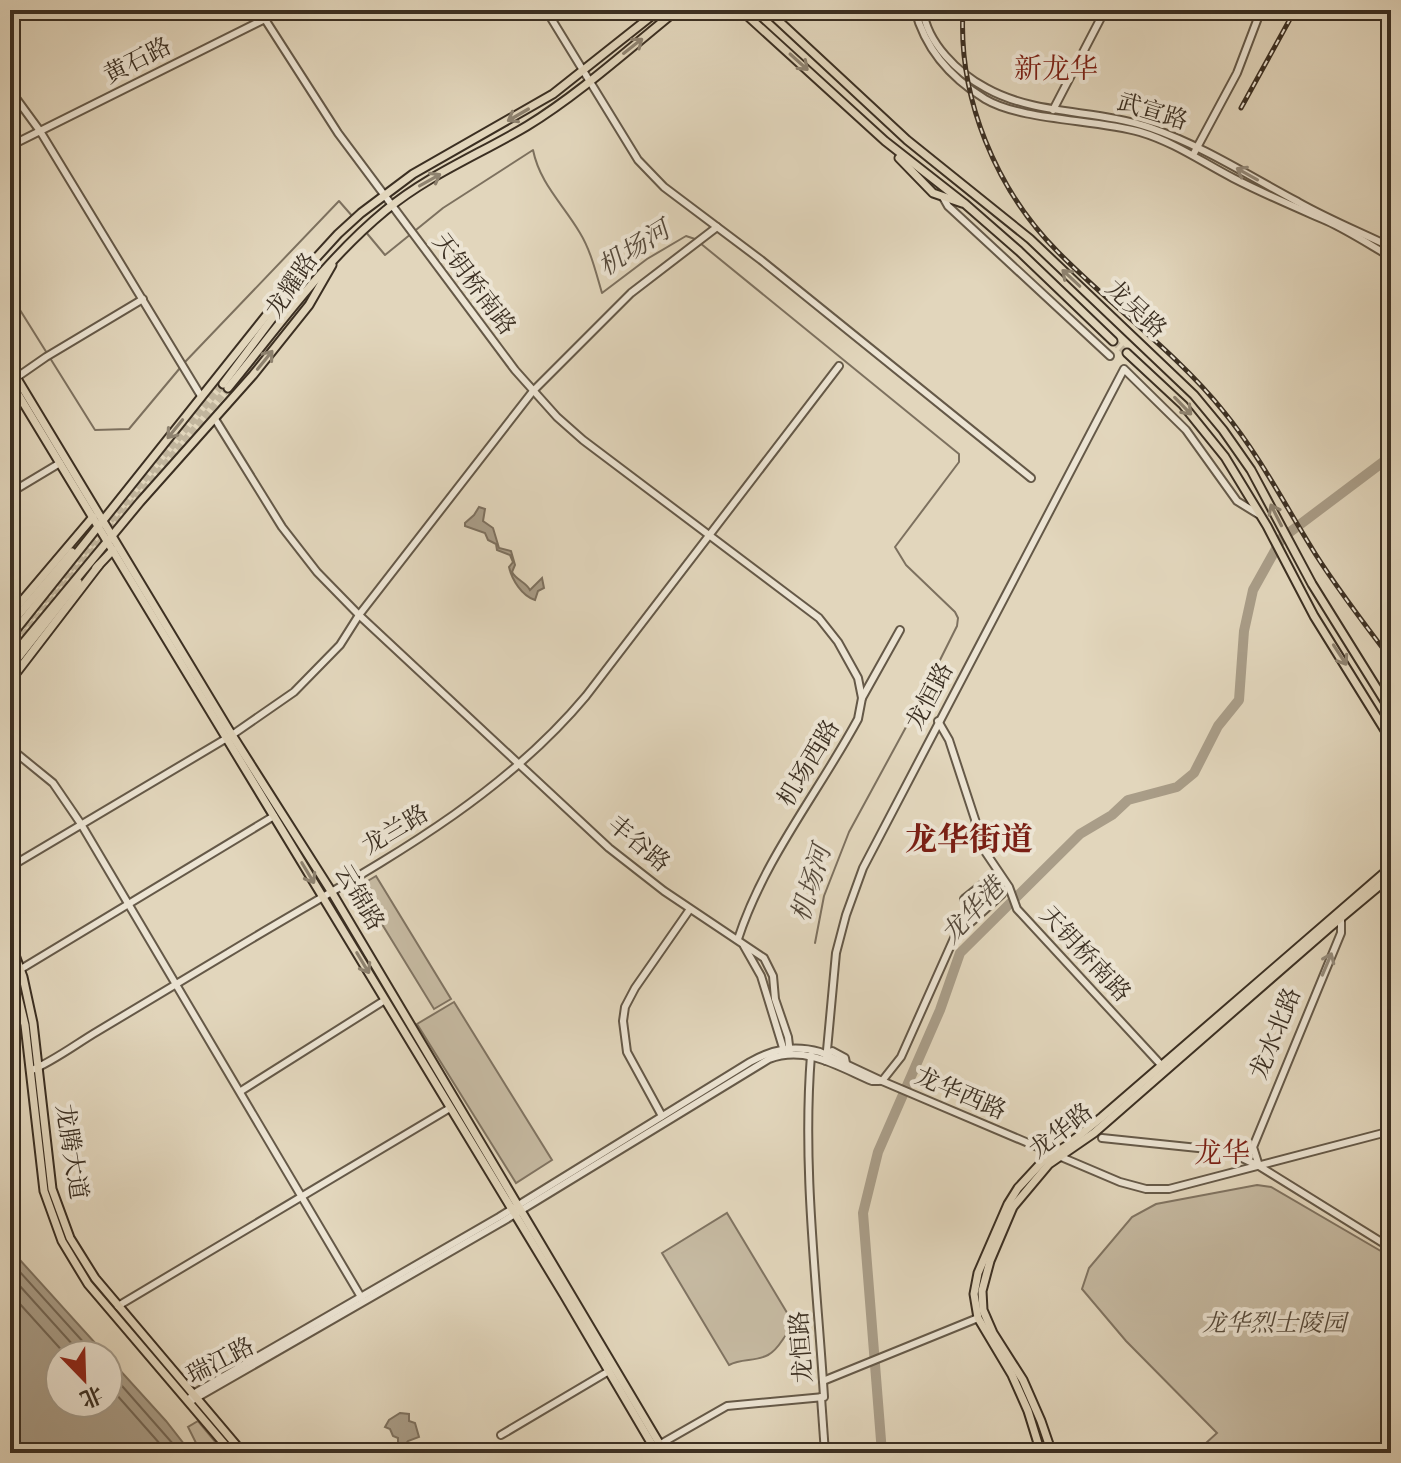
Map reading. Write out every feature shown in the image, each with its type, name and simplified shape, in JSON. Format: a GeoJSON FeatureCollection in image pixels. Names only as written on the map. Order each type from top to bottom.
{"type":"FeatureCollection","features":[{"type":"Feature","properties":{"kind":"main road","name":"龙耀路"},"geometry":{"type":"LineString","coordinates":[[10,637],[285,292],[332,240],[384,195],[445,155],[521,114],[583,72],[659,10]]}},
{"type":"Feature","properties":{"kind":"main road","name":"龙耀路"},"geometry":{"type":"LineString","coordinates":[[10,681],[111,543],[309,305],[329,275],[334,261],[363,229],[414,188],[529,124],[677,10]]}},
{"type":"Feature","properties":{"kind":"main road","name":"龙吴路"},"geometry":{"type":"LineString","coordinates":[[741,10],[885,141],[964,203],[1113,341]]}},
{"type":"Feature","properties":{"kind":"main road","name":"龙吴路"},"geometry":{"type":"LineString","coordinates":[[767,10],[907,140],[1030,239],[1194,395],[1244,459],[1312,584],[1391,711]]}},
{"type":"Feature","properties":{"kind":"main road"},"geometry":{"type":"LineString","coordinates":[[885,141],[933,193],[964,203]]}},
{"type":"Feature","properties":{"kind":"main road"},"geometry":{"type":"LineString","coordinates":[[332,240],[226,386],[334,261]]}},
{"type":"Feature","properties":{"kind":"main road","name":"龙吴路"},"geometry":{"type":"LineString","coordinates":[[1127,353],[1198,421],[1225,457],[1267,526],[1314,616],[1391,740]]}},
{"type":"Feature","properties":{"kind":"main road","name":"云锦路"},"geometry":{"type":"LineString","coordinates":[[10,367],[12,380],[93,517],[100,523]]}},
{"type":"Feature","properties":{"kind":"main road","name":"云锦路"},"geometry":{"type":"LineString","coordinates":[[12,380],[450,1108],[516,1209],[657,1448]]}},
{"type":"Feature","properties":{"kind":"main road"},"geometry":{"type":"LineString","coordinates":[[10,615],[93,517]]}},
{"type":"Feature","properties":{"kind":"main road"},"geometry":{"type":"LineString","coordinates":[[65,559],[82,530]]}},
{"type":"Feature","properties":{"kind":"main road"},"geometry":{"type":"LineString","coordinates":[[10,625],[65,559],[91,534]]}},
{"type":"Feature","properties":{"kind":"main road","name":"云锦路"},"geometry":{"type":"LineString","coordinates":[[111,543],[229,737],[331,891],[609,1371],[657,1448],[665,1453]]}},
{"type":"Feature","properties":{"kind":"main road","name":"龙耀路"},"geometry":{"type":"LineString","coordinates":[[10,659],[96,563]]}},
{"type":"Feature","properties":{"kind":"main road"},"geometry":{"type":"LineString","coordinates":[[10,668],[96,563]]}},
{"type":"Feature","properties":{"kind":"main road"},"geometry":{"type":"LineString","coordinates":[[1340,914],[1391,867]]}},
{"type":"Feature","properties":{"kind":"main road"},"geometry":{"type":"LineString","coordinates":[[1340,914],[1391,876]]}},
{"type":"Feature","properties":{"kind":"main road","name":"龙华路"},"geometry":{"type":"LineString","coordinates":[[1164,1068],[1326,922],[1340,914]]}},
{"type":"Feature","properties":{"kind":"main road","name":"龙华路"},"geometry":{"type":"LineString","coordinates":[[978,1318],[974,1294],[985,1254],[1018,1188],[1164,1068],[1340,914]]}},
{"type":"Feature","properties":{"kind":"main road","name":"龙腾大道"},"geometry":{"type":"LineString","coordinates":[[10,941],[21,969],[33,1023],[42,1182],[48,1208],[62,1241],[88,1284],[243,1453]]}},
{"type":"Feature","properties":{"kind":"main road","name":"龙腾大道"},"geometry":{"type":"LineString","coordinates":[[10,964],[34,1069],[56,1205],[77,1252],[193,1398],[232,1453]]}},
{"type":"Feature","properties":{"kind":"main road","name":"龙华路"},"geometry":{"type":"LineString","coordinates":[[1052,1453],[1023,1380],[987,1322],[982,1291],[990,1261],[1013,1207],[1055,1156]]}},
{"type":"Feature","properties":{"kind":"main road"},"geometry":{"type":"LineString","coordinates":[[978,1318],[1012,1375],[1028,1411],[1041,1453]]}},
{"type":"Feature","properties":{"kind":"street","name":"天钥桥南路"},"geometry":{"type":"LineString","coordinates":[[259,10],[338,133],[485,332],[533,391],[583,440],[708,537]]}},
{"type":"Feature","properties":{"kind":"street","name":"黄石路"},"geometry":{"type":"LineString","coordinates":[[10,146],[283,10]]}},
{"type":"Feature","properties":{"kind":"street"},"geometry":{"type":"LineString","coordinates":[[546,10],[638,160],[664,187],[1031,478]]}},
{"type":"Feature","properties":{"kind":"street"},"geometry":{"type":"LineString","coordinates":[[915,10],[925,38],[936,56],[952,74],[985,98],[999,105],[1052,112],[1142,133],[1327,221],[1391,257]]}},
{"type":"Feature","properties":{"kind":"street","name":"武宣路"},"geometry":{"type":"LineString","coordinates":[[923,10],[931,36],[943,52],[976,83],[1006,99],[1052,112],[1131,121],[1197,145],[1302,205],[1391,247]]}},
{"type":"Feature","properties":{"kind":"street"},"geometry":{"type":"LineString","coordinates":[[1052,112],[1105,10]]}},
{"type":"Feature","properties":{"kind":"street"},"geometry":{"type":"LineString","coordinates":[[1193,155],[1237,73],[1261,10]]}},
{"type":"Feature","properties":{"kind":"street"},"geometry":{"type":"LineString","coordinates":[[10,90],[40,131],[201,396]]}},
{"type":"Feature","properties":{"kind":"street"},"geometry":{"type":"LineString","coordinates":[[944,199],[1110,356]]}},
{"type":"Feature","properties":{"kind":"street"},"geometry":{"type":"LineString","coordinates":[[10,867],[229,737],[294,692],[340,645],[359,615],[533,391],[631,293],[717,227]]}},
{"type":"Feature","properties":{"kind":"street"},"geometry":{"type":"LineString","coordinates":[[12,380],[143,299]]}},
{"type":"Feature","properties":{"kind":"street","name":"龙兰路"},"geometry":{"type":"LineString","coordinates":[[34,1069],[418,841],[521,764],[586,696],[839,366]]}},
{"type":"Feature","properties":{"kind":"street","name":"龙吴路"},"geometry":{"type":"LineString","coordinates":[[1124,369],[1186,430],[1237,501],[1261,516]]}},
{"type":"Feature","properties":{"kind":"street","name":"龙恒路"},"geometry":{"type":"LineString","coordinates":[[826,1057],[832,974],[850,902],[863,868],[1124,369]]}},
{"type":"Feature","properties":{"kind":"street"},"geometry":{"type":"LineString","coordinates":[[215,419],[282,527],[317,572],[359,615]]}},
{"type":"Feature","properties":{"kind":"street"},"geometry":{"type":"LineString","coordinates":[[10,493],[60,463]]}},
{"type":"Feature","properties":{"kind":"street","name":"机场西路"},"geometry":{"type":"LineString","coordinates":[[708,537],[809,609],[830,631],[854,668],[862,698],[858,719],[756,890],[740,941]]}},
{"type":"Feature","properties":{"kind":"street","name":"丰谷路"},"geometry":{"type":"LineString","coordinates":[[359,615],[609,848],[690,909],[764,958],[771,969],[787,1051]]}},
{"type":"Feature","properties":{"kind":"street"},"geometry":{"type":"LineString","coordinates":[[862,698],[900,630]]}},
{"type":"Feature","properties":{"kind":"street","name":"天钥桥南路"},"geometry":{"type":"LineString","coordinates":[[938,721],[949,740],[986,853],[1009,887],[1017,909],[1164,1068]]}},
{"type":"Feature","properties":{"kind":"street"},"geometry":{"type":"LineString","coordinates":[[10,748],[53,783],[81,824],[361,1297]]}},
{"type":"Feature","properties":{"kind":"street"},"geometry":{"type":"LineString","coordinates":[[21,969],[274,816]]}},
{"type":"Feature","properties":{"kind":"street"},"geometry":{"type":"LineString","coordinates":[[882,1081],[901,1057],[955,936],[978,916],[1002,894],[989,879],[964,899],[978,916]]}},
{"type":"Feature","properties":{"kind":"street"},"geometry":{"type":"LineString","coordinates":[[662,1116],[627,1052],[623,1021],[625,1007],[635,988],[690,909]]}},
{"type":"Feature","properties":{"kind":"street","name":"龙水北路"},"geometry":{"type":"LineString","coordinates":[[1259,1166],[1253,1147],[1341,933],[1340,914]]}},
{"type":"Feature","properties":{"kind":"street","name":"丰谷路"},"geometry":{"type":"LineString","coordinates":[[740,941],[761,976],[787,1051]]}},
{"type":"Feature","properties":{"kind":"street"},"geometry":{"type":"LineString","coordinates":[[241,1091],[385,1000]]}},
{"type":"Feature","properties":{"kind":"street","name":"龙华西路"},"geometry":{"type":"LineString","coordinates":[[787,1051],[809,1052],[846,1063],[1055,1156],[1120,1182],[1157,1190],[1391,1131]]}},
{"type":"Feature","properties":{"kind":"street","name":"瑞江路"},"geometry":{"type":"LineString","coordinates":[[193,1398],[753,1068],[787,1051]]}},
{"type":"Feature","properties":{"kind":"street","name":"瑞江路"},"geometry":{"type":"LineString","coordinates":[[193,1398],[516,1209],[758,1058],[787,1051]]}},
{"type":"Feature","properties":{"kind":"street","name":"龙恒路"},"geometry":{"type":"LineString","coordinates":[[809,1052],[809,1160],[825,1453]]}},
{"type":"Feature","properties":{"kind":"street","name":"龙华西路"},"geometry":{"type":"LineString","coordinates":[[826,1057],[872,1081],[882,1081]]}},
{"type":"Feature","properties":{"kind":"street"},"geometry":{"type":"LineString","coordinates":[[118,1306],[450,1108]]}},
{"type":"Feature","properties":{"kind":"street"},"geometry":{"type":"LineString","coordinates":[[1102,1138],[1227,1151],[1259,1166],[1391,1248]]}},
{"type":"Feature","properties":{"kind":"street"},"geometry":{"type":"LineString","coordinates":[[823,1381],[978,1318]]}},
{"type":"Feature","properties":{"kind":"street"},"geometry":{"type":"LineString","coordinates":[[501,1435],[609,1371]]}},
{"type":"Feature","properties":{"kind":"street"},"geometry":{"type":"LineString","coordinates":[[657,1448],[727,1406],[822,1397]]}},
{"type":"Feature","properties":{"kind":"green space"},"geometry":{"type":"Polygon","coordinates":[[[376,876],[451,999],[434,1009],[369,903],[376,898],[366,882],[376,876]]]}},
{"type":"Feature","properties":{"kind":"green space"},"geometry":{"type":"Polygon","coordinates":[[[454,1002],[552,1160],[516,1183],[417,1024],[454,1002]]]}},
{"type":"Feature","properties":{"kind":"green space","name":"龙华烈士陵园"},"geometry":{"type":"Polygon","coordinates":[[[1257,1185],[1271,1187],[1391,1257],[1391,1453],[1195,1453],[1217,1433],[1126,1341],[1082,1289],[1089,1268],[1132,1217],[1156,1204],[1257,1185]]]}},
{"type":"Feature","properties":{"kind":"green space"},"geometry":{"type":"Polygon","coordinates":[[[727,1213],[795,1326],[768,1355],[729,1365],[662,1253],[727,1213]]]}},
{"type":"Feature","properties":{"kind":"green space"},"geometry":{"type":"Polygon","coordinates":[[[198,1421],[224,1453],[201,1453],[188,1427],[198,1421]]]}},
{"type":"Feature","properties":{"kind":"water"},"geometry":{"type":"Polygon","coordinates":[[[479,507],[485,509],[483,521],[493,528],[499,548],[511,551],[515,565],[514,575],[530,590],[542,578],[544,588],[538,591],[535,600],[515,582],[509,567],[513,562],[510,555],[497,550],[496,544],[488,540],[485,533],[465,526],[479,507]]]}},
{"type":"Feature","properties":{"kind":"water"},"geometry":{"type":"Polygon","coordinates":[[[10,1249],[92,1339],[44,1339],[44,1419],[124,1419],[124,1375],[191,1453],[10,1453],[10,1249]]]}},
{"type":"Feature","properties":{"kind":"water"},"geometry":{"type":"Polygon","coordinates":[[[400,1413],[409,1414],[409,1421],[415,1423],[419,1437],[404,1446],[398,1446],[398,1438],[385,1427],[400,1413]]]}},
{"type":"Feature","properties":{"kind":"waterway","name":"机场河"},"geometry":{"type":"LineString","coordinates":[[365,231],[385,255],[443,208],[533,150],[546,184],[584,240],[602,293],[647,259],[686,236],[695,239]]}},
{"type":"Feature","properties":{"kind":"waterway","name":"机场河"},"geometry":{"type":"LineString","coordinates":[[184,363],[339,201],[353,217]]}},
{"type":"Feature","properties":{"kind":"waterway","name":"机场河"},"geometry":{"type":"LineString","coordinates":[[700,243],[959,454],[959,462],[895,547],[906,565],[955,612],[957,626],[849,832],[824,896],[815,943]]}},
{"type":"Feature","properties":{"kind":"waterway","name":"机场河"},"geometry":{"type":"LineString","coordinates":[[10,294],[95,430],[129,429],[180,368]]}},
{"type":"Feature","properties":{"kind":"waterway","name":"龙华港"},"geometry":{"type":"LineString","coordinates":[[882,1453],[863,1213],[878,1152],[940,1010],[960,953],[1080,834],[1112,815],[1128,800],[1177,787],[1194,773],[1218,726],[1239,700],[1244,631],[1253,590],[1282,538],[1391,456]]}},
{"type":"Feature","properties":{"kind":"tunnel"},"geometry":{"type":"LineString","coordinates":[[1113,341],[1127,353]]}},
{"type":"Feature","properties":{"kind":"tunnel"},"geometry":{"type":"LineString","coordinates":[[10,642],[223,384]]}},
{"type":"Feature","properties":{"kind":"tunnel"},"geometry":{"type":"LineString","coordinates":[[10,652],[228,388]]}},
{"type":"Feature","properties":{"kind":"railway"},"geometry":{"type":"LineString","coordinates":[[963,10],[963,43],[975,109],[985,141],[1016,200],[1058,252],[1185,369],[1224,412],[1261,464],[1352,608],[1391,659]]}},
{"type":"Feature","properties":{"kind":"railway"},"geometry":{"type":"LineString","coordinates":[[1241,108],[1295,10]]}},
{"type":"Feature","properties":{"kind":"district","name":"新龙华"},"geometry":{"type":"Point","coordinates":[1056,71]}},
{"type":"Feature","properties":{"kind":"district","name":"龙华街道"},"geometry":{"type":"Point","coordinates":[969,842]}},
{"type":"Feature","properties":{"kind":"district","name":"龙华"},"geometry":{"type":"Point","coordinates":[1222,1155]}}]}
